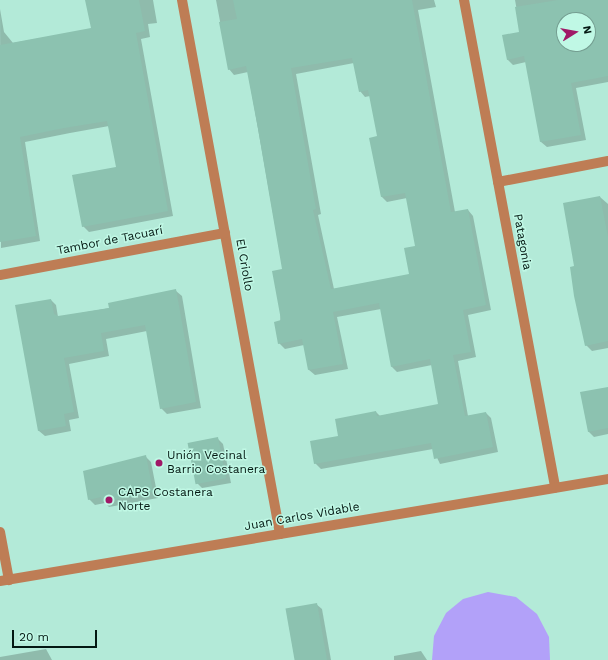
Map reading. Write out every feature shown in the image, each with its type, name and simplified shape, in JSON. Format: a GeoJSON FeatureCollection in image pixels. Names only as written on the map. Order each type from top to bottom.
{"type":"FeatureCollection","features":[{"type":"Feature","properties":{"kind":"street","name":"El Criollo"},"geometry":{"type":"LineString","coordinates":[[182,0],[280,534]]}},
{"type":"Feature","properties":{"kind":"street","name":"Patagonia"},"geometry":{"type":"LineString","coordinates":[[464,0],[555,488]]}},
{"type":"Feature","properties":{"kind":"street"},"geometry":{"type":"LineString","coordinates":[[498,182],[608,161]]}},
{"type":"Feature","properties":{"kind":"street","name":"Tambor de Tacuarí"},"geometry":{"type":"LineString","coordinates":[[0,275],[225,233]]}},
{"type":"Feature","properties":{"kind":"street","name":"Juan Carlos Vidable"},"geometry":{"type":"LineString","coordinates":[[4,581],[608,479]]}},
{"type":"Feature","properties":{"kind":"street"},"geometry":{"type":"LineString","coordinates":[[0,532],[4,581]]}},
{"type":"Feature","properties":{"kind":"shaded area"},"geometry":{"type":"Polygon","coordinates":[[[488,592],[516,597],[537,614],[549,637],[550,660],[432,660],[434,636],[446,613],[463,599],[488,592]]]}},
{"type":"Feature","properties":{"kind":"building"},"geometry":{"type":"Polygon","coordinates":[[[85,0],[139,0],[145,31],[136,33],[168,211],[82,227],[72,175],[116,167],[107,121],[64,128],[20,137],[36,236],[0,242],[0,45],[91,28],[85,0]]]}},
{"type":"Feature","properties":{"kind":"building"},"geometry":{"type":"Polygon","coordinates":[[[233,0],[412,0],[451,212],[468,209],[486,305],[463,310],[471,352],[453,355],[465,416],[486,412],[493,447],[434,459],[431,443],[314,464],[310,441],[338,436],[335,419],[376,411],[377,416],[438,404],[430,359],[391,367],[379,303],[333,312],[343,364],[308,370],[302,339],[278,344],[274,322],[281,320],[272,271],[282,269],[258,129],[246,66],[228,70],[219,22],[237,19],[233,0]],[[352,58],[291,68],[316,209],[313,210],[331,289],[409,274],[404,248],[415,246],[405,193],[381,197],[369,138],[377,136],[368,90],[359,92],[352,58]]]}},
{"type":"Feature","properties":{"kind":"building"},"geometry":{"type":"Polygon","coordinates":[[[558,0],[608,0],[608,76],[571,83],[581,135],[540,142],[524,56],[507,60],[502,35],[519,32],[515,7],[558,0]]]}},
{"type":"Feature","properties":{"kind":"building"},"geometry":{"type":"Polygon","coordinates":[[[600,196],[608,237],[608,341],[585,346],[574,296],[570,267],[574,266],[563,203],[600,196]]]}},
{"type":"Feature","properties":{"kind":"building"},"geometry":{"type":"Polygon","coordinates":[[[176,289],[196,402],[160,409],[145,325],[101,333],[104,351],[64,358],[74,412],[64,414],[66,426],[38,431],[15,305],[51,299],[54,314],[58,316],[109,308],[108,303],[176,289]]]}},
{"type":"Feature","properties":{"kind":"building"},"geometry":{"type":"Polygon","coordinates":[[[608,387],[608,428],[588,432],[580,392],[608,387]]]}},
{"type":"Feature","properties":{"kind":"building"},"geometry":{"type":"Polygon","coordinates":[[[218,437],[226,478],[196,484],[188,443],[218,437]]]}},
{"type":"Feature","properties":{"kind":"building"},"geometry":{"type":"Polygon","coordinates":[[[146,455],[153,492],[102,502],[101,497],[88,500],[83,471],[146,455]]]}},
{"type":"Feature","properties":{"kind":"building"},"geometry":{"type":"Polygon","coordinates":[[[317,603],[327,660],[295,660],[285,609],[317,603]]]}},
{"type":"Feature","properties":{"kind":"place","name":"Unión Vecinal Barrio Costanera"},"geometry":{"type":"Point","coordinates":[159,463]}},
{"type":"Feature","properties":{"kind":"place","name":"CAPS Costanera Norte"},"geometry":{"type":"Point","coordinates":[109,500]}}]}
